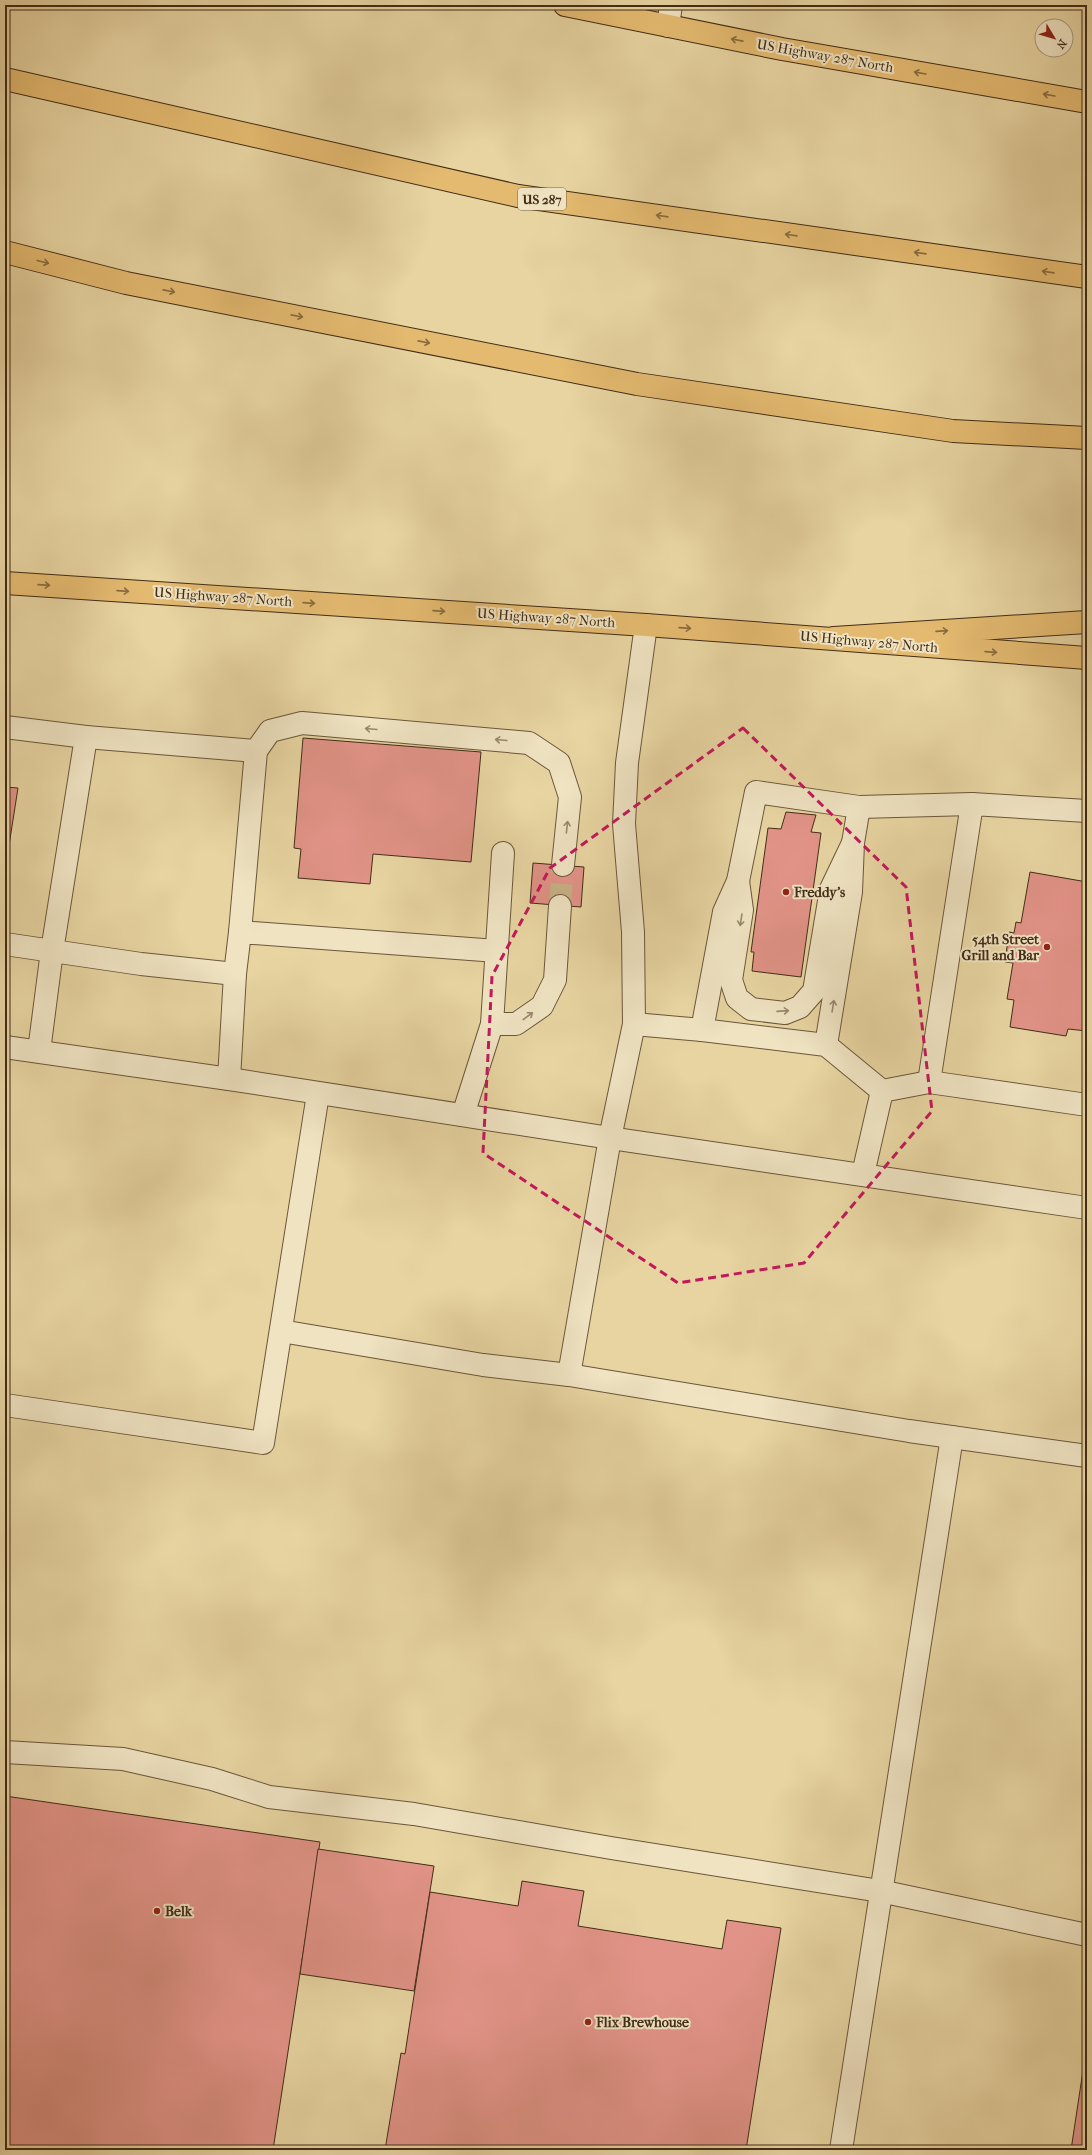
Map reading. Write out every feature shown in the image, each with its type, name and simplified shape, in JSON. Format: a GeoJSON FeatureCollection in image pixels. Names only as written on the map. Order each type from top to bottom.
{"type":"FeatureCollection","features":[{"type":"Feature","properties":{"kind":"main road","name":"US Highway 287 North"},"geometry":{"type":"LineString","coordinates":[[565,5],[669,15],[782,49],[1087,102]]}},
{"type":"Feature","properties":{"kind":"main road","name":"US 287"},"geometry":{"type":"LineString","coordinates":[[5,79],[518,196],[1087,277]]}},
{"type":"Feature","properties":{"kind":"main road"},"geometry":{"type":"LineString","coordinates":[[5,252],[134,284],[637,384],[953,431],[1087,438]]}},
{"type":"Feature","properties":{"kind":"main road","name":"US Highway 287 North"},"geometry":{"type":"LineString","coordinates":[[5,583],[834,638],[1087,658]]}},
{"type":"Feature","properties":{"kind":"main road"},"geometry":{"type":"LineString","coordinates":[[834,638],[1087,622]]}},
{"type":"Feature","properties":{"kind":"lane"},"geometry":{"type":"LineString","coordinates":[[569,1375],[610,1138],[634,1024],[633,932],[624,824],[626,763],[646,625]]}},
{"type":"Feature","properties":{"kind":"lane"},"geometry":{"type":"LineString","coordinates":[[229,1079],[235,974],[256,750],[270,731],[302,723],[528,743],[559,763],[570,797],[563,866]]}},
{"type":"Feature","properties":{"kind":"lane"},"geometry":{"type":"LineString","coordinates":[[5,727],[86,737],[256,750]]}},
{"type":"Feature","properties":{"kind":"lane"},"geometry":{"type":"LineString","coordinates":[[39,1051],[52,951],[86,737]]}},
{"type":"Feature","properties":{"kind":"lane"},"geometry":{"type":"LineString","coordinates":[[702,1030],[724,912],[738,881],[756,792],[859,807],[972,804],[1087,811]]}},
{"type":"Feature","properties":{"kind":"lane"},"geometry":{"type":"LineString","coordinates":[[929,1082],[972,804]]}},
{"type":"Feature","properties":{"kind":"lane"},"geometry":{"type":"LineString","coordinates":[[826,1045],[851,892],[853,844],[859,807]]}},
{"type":"Feature","properties":{"kind":"lane"},"geometry":{"type":"LineString","coordinates":[[738,881],[742,910],[731,980],[737,998],[751,1009],[785,1013],[800,1007],[814,991],[831,889],[853,844]]}},
{"type":"Feature","properties":{"kind":"lane"},"geometry":{"type":"LineString","coordinates":[[463,1115],[492,1024],[503,853]]}},
{"type":"Feature","properties":{"kind":"lane"},"geometry":{"type":"LineString","coordinates":[[492,1024],[516,1024],[542,1006],[555,980],[560,906]]}},
{"type":"Feature","properties":{"kind":"lane"},"geometry":{"type":"LineString","coordinates":[[240,932],[497,951]]}},
{"type":"Feature","properties":{"kind":"lane"},"geometry":{"type":"LineString","coordinates":[[5,944],[141,964],[235,974]]}},
{"type":"Feature","properties":{"kind":"lane"},"geometry":{"type":"LineString","coordinates":[[634,1024],[702,1030],[826,1045],[882,1091]]}},
{"type":"Feature","properties":{"kind":"lane"},"geometry":{"type":"LineString","coordinates":[[5,1047],[229,1079],[318,1094],[610,1138],[1087,1208]]}},
{"type":"Feature","properties":{"kind":"lane"},"geometry":{"type":"LineString","coordinates":[[882,1091],[929,1082],[1087,1105]]}},
{"type":"Feature","properties":{"kind":"lane"},"geometry":{"type":"LineString","coordinates":[[863,1174],[882,1091]]}},
{"type":"Feature","properties":{"kind":"lane"},"geometry":{"type":"LineString","coordinates":[[5,1405],[263,1443],[318,1094]]}},
{"type":"Feature","properties":{"kind":"lane"},"geometry":{"type":"LineString","coordinates":[[281,1332],[483,1365],[569,1375],[952,1437],[1087,1456]]}},
{"type":"Feature","properties":{"kind":"lane"},"geometry":{"type":"LineString","coordinates":[[841,2150],[880,1891],[952,1437]]}},
{"type":"Feature","properties":{"kind":"lane"},"geometry":{"type":"LineString","coordinates":[[5,1752],[123,1759],[212,1779],[269,1797],[414,1814],[611,1848],[880,1891],[1087,1935]]}},
{"type":"Feature","properties":{"kind":"highlighted area"},"geometry":{"type":"Polygon","coordinates":[[[743,728],[906,887],[932,1111],[804,1263],[678,1283],[483,1153],[492,976],[550,868],[743,728]]]}},
{"type":"Feature","properties":{"kind":"building"},"geometry":{"type":"Polygon","coordinates":[[[303,738],[481,752],[471,862],[373,854],[370,884],[298,878],[301,849],[294,848],[303,738]]]}},
{"type":"Feature","properties":{"kind":"building"},"geometry":{"type":"Polygon","coordinates":[[[5,787],[18,788],[5,871],[5,787]]]}},
{"type":"Feature","properties":{"kind":"building","name":"Freddy's"},"geometry":{"type":"Polygon","coordinates":[[[786,812],[816,815],[811,832],[821,833],[801,977],[752,971],[754,952],[751,952],[768,828],[781,829],[786,812]]]}},
{"type":"Feature","properties":{"kind":"building"},"geometry":{"type":"Polygon","coordinates":[[[533,863],[584,867],[581,907],[530,903],[533,863]]]}},
{"type":"Feature","properties":{"kind":"building","name":"54th Street Grill and Bar"},"geometry":{"type":"Polygon","coordinates":[[[1030,872],[1087,882],[1087,1031],[1068,1029],[1066,1036],[1010,1027],[1014,1000],[1007,999],[1013,963],[1005,962],[1009,932],[1014,933],[1016,922],[1021,923],[1030,872]]]}},
{"type":"Feature","properties":{"kind":"building","name":"Belk"},"geometry":{"type":"Polygon","coordinates":[[[5,1796],[320,1842],[273,2150],[5,2150],[5,1796]]]}},
{"type":"Feature","properties":{"kind":"building"},"geometry":{"type":"Polygon","coordinates":[[[318,1849],[434,1866],[414,1991],[300,1974],[318,1849]]]}},
{"type":"Feature","properties":{"kind":"building","name":"Flix Brewhouse"},"geometry":{"type":"Polygon","coordinates":[[[522,1881],[584,1891],[578,1926],[722,1949],[727,1920],[781,1928],[746,2150],[385,2150],[401,2053],[405,2054],[430,1892],[518,1906],[522,1881]]]}},
{"type":"Feature","properties":{"kind":"building"},"geometry":{"type":"Polygon","coordinates":[[[1087,2044],[1087,2150],[1071,2150],[1087,2044]]]}},
{"type":"Feature","properties":{"kind":"tunnel"},"geometry":{"type":"LineString","coordinates":[[560,906],[563,865]]}},
{"type":"Feature","properties":{"kind":"place","name":"Freddy's"},"geometry":{"type":"Point","coordinates":[786,892]}},
{"type":"Feature","properties":{"kind":"place","name":"54th Street Grill and Bar"},"geometry":{"type":"Point","coordinates":[1047,947]}},
{"type":"Feature","properties":{"kind":"place","name":"Belk"},"geometry":{"type":"Point","coordinates":[157,1911]}},
{"type":"Feature","properties":{"kind":"place","name":"Flix Brewhouse"},"geometry":{"type":"Point","coordinates":[588,2022]}}]}
